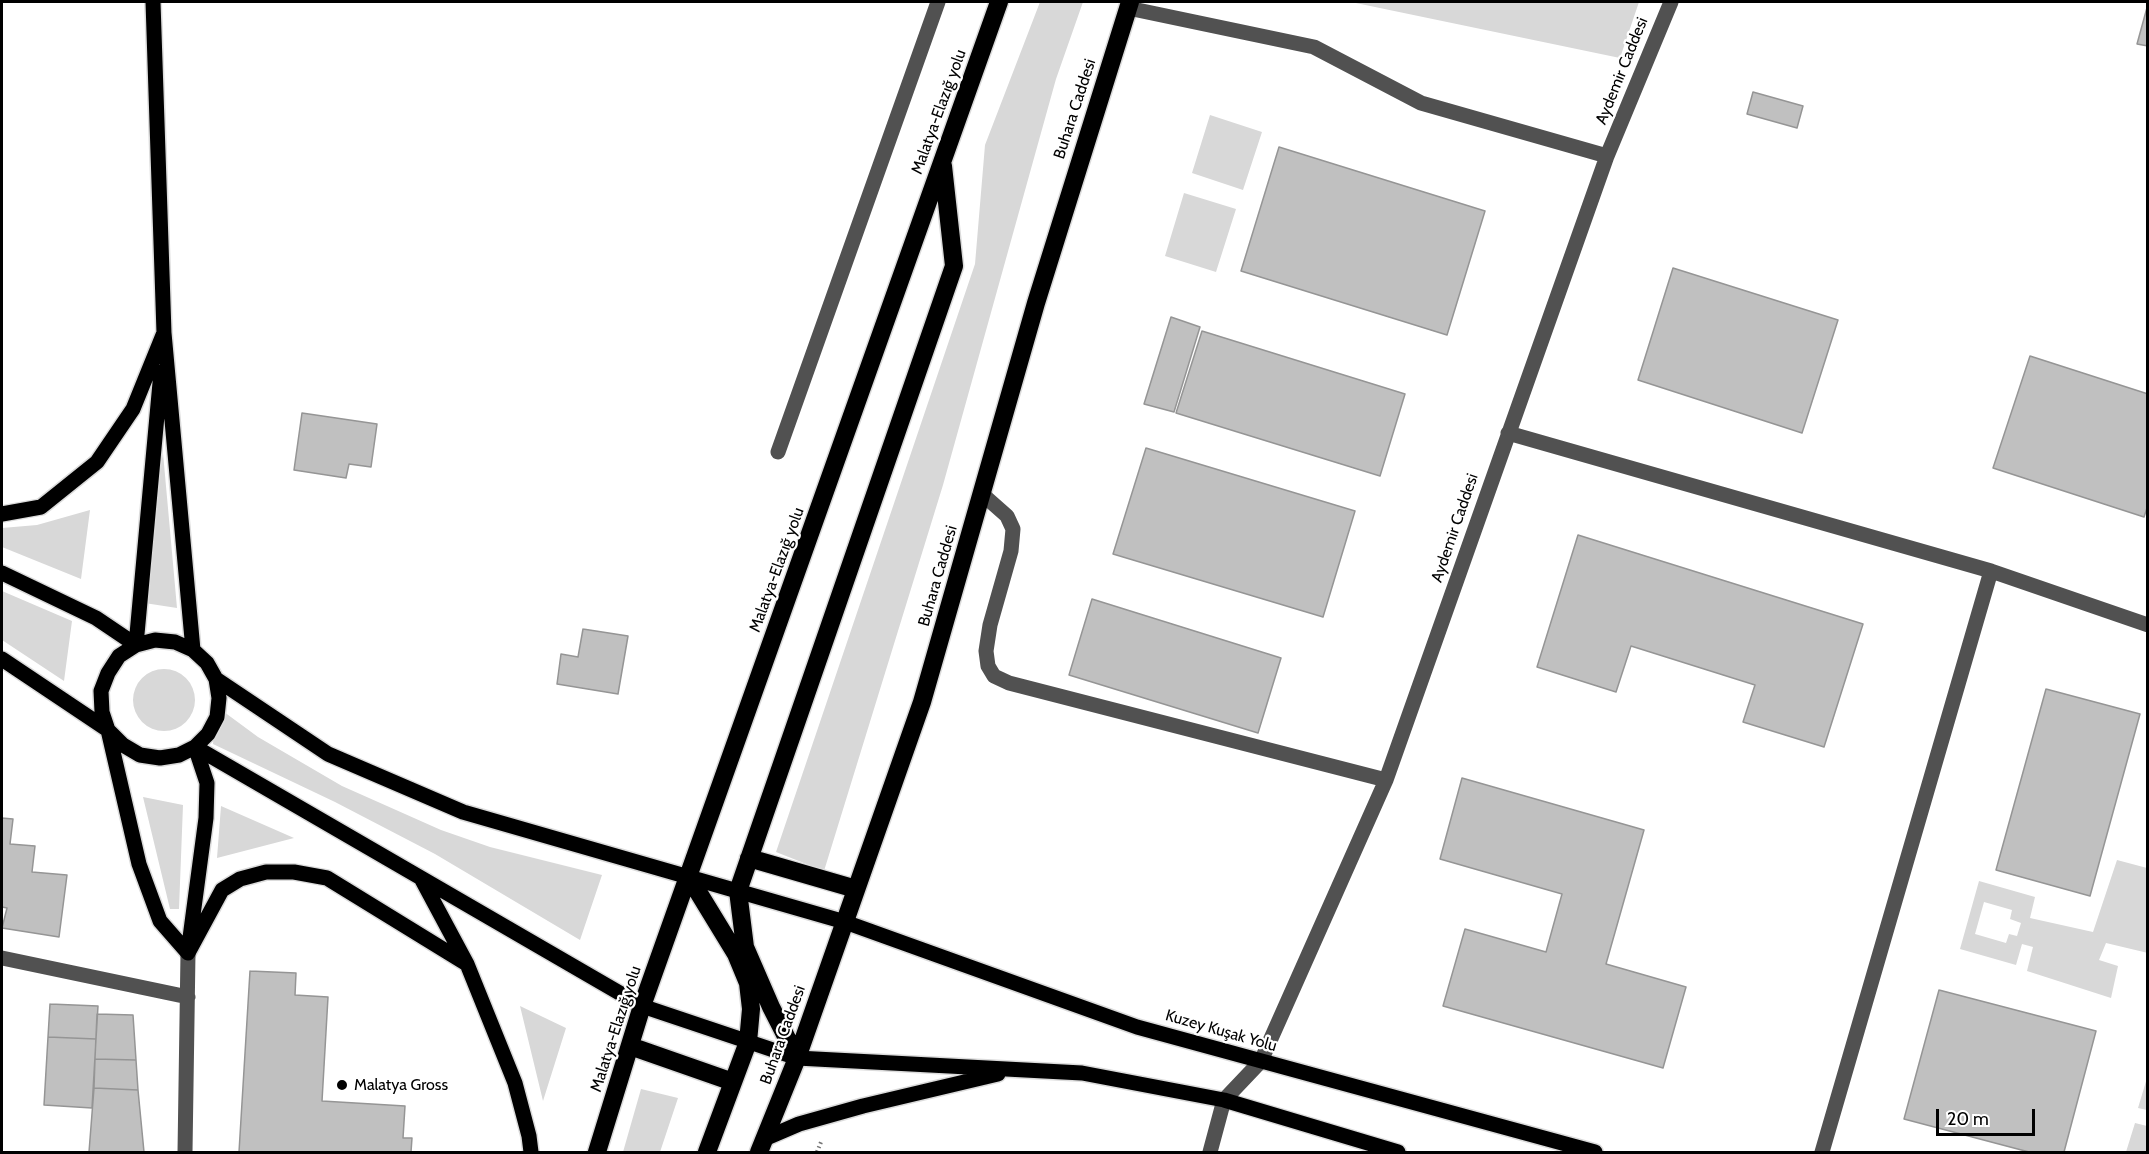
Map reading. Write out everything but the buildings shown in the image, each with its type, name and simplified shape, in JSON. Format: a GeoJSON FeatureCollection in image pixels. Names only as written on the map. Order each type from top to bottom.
{"type":"FeatureCollection","features":[{"type":"Feature","properties":{"kind":"highway","name":"Malatya-Elazığ yolu"},"geometry":{"type":"LineString","coordinates":[[597,1152],[642,1006],[999,2]]}},
{"type":"Feature","properties":{"kind":"highway","name":"Buhara Caddesi"},"geometry":{"type":"LineString","coordinates":[[761,1146],[797,1058],[922,702],[1052,249],[1129,5]]}},
{"type":"Feature","properties":{"kind":"highway"},"geometry":{"type":"LineString","coordinates":[[797,1058],[771,1007],[745,947],[738,891],[954,266],[943,160]]}},
{"type":"Feature","properties":{"kind":"highway"},"geometry":{"type":"LineString","coordinates":[[750,858],[856,890]]}},
{"type":"Feature","properties":{"kind":"highway"},"geometry":{"type":"LineString","coordinates":[[689,877],[736,954],[748,983],[751,1009],[748,1042],[707,1152]]}},
{"type":"Feature","properties":{"kind":"highway"},"geometry":{"type":"LineString","coordinates":[[630,1046],[733,1082]]}},
{"type":"Feature","properties":{"kind":"main road"},"geometry":{"type":"LineString","coordinates":[[153,2],[164,333],[193,650]]}},
{"type":"Feature","properties":{"kind":"main road"},"geometry":{"type":"LineString","coordinates":[[2,514],[41,507],[97,462],[133,409],[164,333]]}},
{"type":"Feature","properties":{"kind":"main road"},"geometry":{"type":"LineString","coordinates":[[136,645],[164,333]]}},
{"type":"Feature","properties":{"kind":"main road"},"geometry":{"type":"LineString","coordinates":[[2,573],[96,618],[136,645]]}},
{"type":"Feature","properties":{"kind":"main road"},"geometry":{"type":"LineString","coordinates":[[2,658],[108,730],[123,746],[140,755],[163,758],[179,755],[195,747],[208,734],[217,717],[219,698],[216,679],[207,663],[193,650],[175,642],[155,640],[136,645],[119,656],[108,673],[101,692],[102,712],[108,730],[138,864],[160,921],[188,953]]}},
{"type":"Feature","properties":{"kind":"main road","name":"Kuzey Kuşak Yolu"},"geometry":{"type":"LineString","coordinates":[[216,679],[328,754],[463,812],[845,922],[1137,1026],[1595,1152]]}},
{"type":"Feature","properties":{"kind":"main road"},"geometry":{"type":"LineString","coordinates":[[195,747],[642,1006],[748,1042],[797,1058],[1082,1073],[1224,1100],[1398,1152]]}},
{"type":"Feature","properties":{"kind":"main road"},"geometry":{"type":"LineString","coordinates":[[188,953],[206,818],[207,783],[195,747]]}},
{"type":"Feature","properties":{"kind":"main road"},"geometry":{"type":"LineString","coordinates":[[188,953],[222,890],[240,879],[266,872],[294,872],[327,878],[467,964]]}},
{"type":"Feature","properties":{"kind":"main road"},"geometry":{"type":"LineString","coordinates":[[422,880],[467,964],[515,1083],[530,1136],[531,1152]]}},
{"type":"Feature","properties":{"kind":"main road"},"geometry":{"type":"LineString","coordinates":[[761,1146],[799,1124],[924,1090],[1020,1070]]}},
{"type":"Feature","properties":{"kind":"street"},"geometry":{"type":"LineString","coordinates":[[778,452],[938,2]]}},
{"type":"Feature","properties":{"kind":"street","name":"Aydemir Caddesi"},"geometry":{"type":"LineString","coordinates":[[1224,1100],[1261,1061],[1386,780],[1607,156],[1671,2]]}},
{"type":"Feature","properties":{"kind":"street"},"geometry":{"type":"LineString","coordinates":[[1129,5],[1314,47],[1421,104],[1607,156]]}},
{"type":"Feature","properties":{"kind":"street"},"geometry":{"type":"LineString","coordinates":[[1508,433],[1991,572],[2148,625]]}},
{"type":"Feature","properties":{"kind":"street"},"geometry":{"type":"LineString","coordinates":[[981,493],[1007,516],[1012,529],[1011,551],[990,625],[986,651],[988,666],[994,676],[1009,683],[1386,780]]}},
{"type":"Feature","properties":{"kind":"street"},"geometry":{"type":"LineString","coordinates":[[1822,1152],[1991,572]]}},
{"type":"Feature","properties":{"kind":"street"},"geometry":{"type":"LineString","coordinates":[[185,1152],[188,953]]}},
{"type":"Feature","properties":{"kind":"street"},"geometry":{"type":"LineString","coordinates":[[2,958],[188,997]]}},
{"type":"Feature","properties":{"kind":"street"},"geometry":{"type":"LineString","coordinates":[[1210,1152],[1224,1100]]}},
{"type":"Feature","properties":{"kind":"shaded area"},"geometry":{"type":"Polygon","coordinates":[[[1040,2],[1083,2],[1056,79],[943,485],[824,871],[776,852],[975,264],[985,145],[1040,2]]]}},
{"type":"Feature","properties":{"kind":"shaded area"},"geometry":{"type":"Polygon","coordinates":[[[1351,2],[1639,2],[1620,58],[1351,2]]]}},
{"type":"Feature","properties":{"kind":"shaded area"},"geometry":{"type":"Polygon","coordinates":[[[1210,115],[1262,132],[1243,190],[1192,173],[1210,115]]]}},
{"type":"Feature","properties":{"kind":"shaded area"},"geometry":{"type":"Polygon","coordinates":[[[1184,193],[1236,209],[1216,272],[1165,256],[1184,193]]]}},
{"type":"Feature","properties":{"kind":"shaded area"},"geometry":{"type":"Polygon","coordinates":[[[163,453],[177,608],[138,602],[163,453]]]}},
{"type":"Feature","properties":{"kind":"shaded area"},"geometry":{"type":"Polygon","coordinates":[[[90,510],[81,579],[2,547],[2,528],[37,525],[90,510]]]}},
{"type":"Feature","properties":{"kind":"shaded area"},"geometry":{"type":"Polygon","coordinates":[[[2,591],[72,621],[64,681],[2,640],[2,591]]]}},
{"type":"Feature","properties":{"kind":"shaded area"},"geometry":{"type":"Polygon","coordinates":[[[158,669],[170,669],[186,678],[193,688],[195,700],[193,712],[186,722],[170,731],[158,731],[147,726],[138,717],[133,706],[133,694],[138,683],[147,674],[158,669]]]}},
{"type":"Feature","properties":{"kind":"shaded area"},"geometry":{"type":"Polygon","coordinates":[[[216,706],[258,737],[342,786],[441,830],[490,847],[602,875],[580,940],[435,854],[335,802],[213,744],[216,706]]]}},
{"type":"Feature","properties":{"kind":"shaded area"},"geometry":{"type":"Polygon","coordinates":[[[143,797],[183,805],[179,909],[170,909],[143,797]]]}},
{"type":"Feature","properties":{"kind":"shaded area"},"geometry":{"type":"Polygon","coordinates":[[[221,806],[294,838],[217,858],[221,806]]]}},
{"type":"Feature","properties":{"kind":"shaded area"},"geometry":{"type":"Polygon","coordinates":[[[2117,860],[2147,868],[2148,953],[2106,943],[2099,960],[2118,966],[2111,998],[2027,971],[2033,947],[2022,944],[2016,965],[1960,949],[1979,881],[2035,897],[2030,918],[2093,932],[2117,860]],[[1984,902],[1975,934],[2006,943],[2009,934],[2017,936],[2021,923],[2010,919],[2012,910],[1984,902]]]}},
{"type":"Feature","properties":{"kind":"shaded area"},"geometry":{"type":"Polygon","coordinates":[[[520,1006],[566,1028],[543,1101],[520,1006]]]}},
{"type":"Feature","properties":{"kind":"shaded area"},"geometry":{"type":"Polygon","coordinates":[[[2147,1078],[2147,1110],[2138,1108],[2147,1078]]]}},
{"type":"Feature","properties":{"kind":"shaded area"},"geometry":{"type":"Polygon","coordinates":[[[641,1089],[678,1098],[660,1152],[623,1152],[641,1089]]]}},
{"type":"Feature","properties":{"kind":"shaded area"},"geometry":{"type":"Polygon","coordinates":[[[2135,1123],[2147,1126],[2147,1152],[2126,1152],[2135,1123]]]}},
{"type":"Feature","properties":{"kind":"place","name":"Malatya Gross"},"geometry":{"type":"Point","coordinates":[342,1085]}}]}
